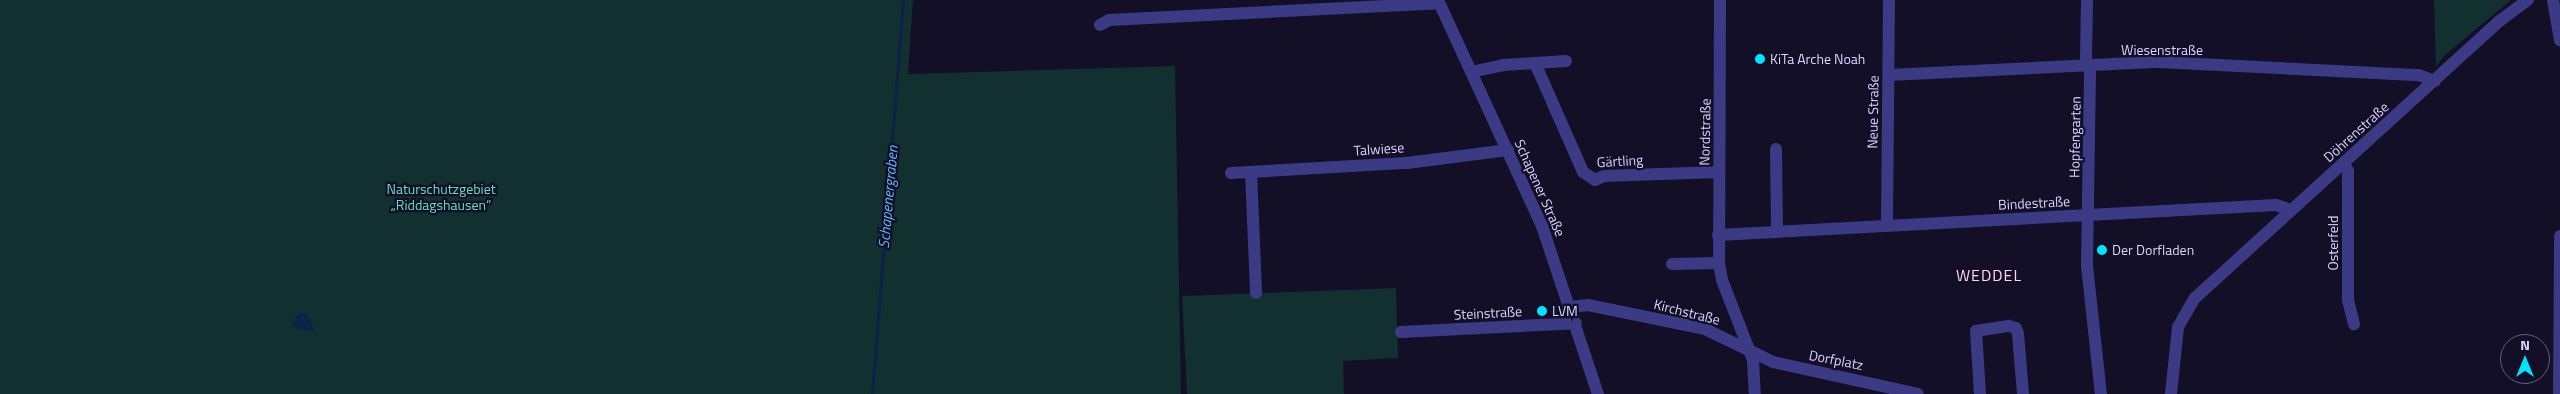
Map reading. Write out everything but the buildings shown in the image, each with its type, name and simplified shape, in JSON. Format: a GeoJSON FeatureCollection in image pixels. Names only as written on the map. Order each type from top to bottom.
{"type":"FeatureCollection","features":[{"type":"Feature","properties":{"kind":"street","name":"Nordstraße"},"geometry":{"type":"LineString","coordinates":[[1720,0],[1719,263],[1722,280],[1750,351]]}},
{"type":"Feature","properties":{"kind":"street","name":"Neue Straße"},"geometry":{"type":"LineString","coordinates":[[1887,225],[1889,0]]}},
{"type":"Feature","properties":{"kind":"street","name":"Hopfengarten"},"geometry":{"type":"LineString","coordinates":[[2086,0],[2089,216],[2087,266],[2100,394]]}},
{"type":"Feature","properties":{"kind":"street","name":"Döhrenstraße"},"geometry":{"type":"LineString","coordinates":[[2171,394],[2178,328],[2184,313],[2206,287],[2501,20],[2528,0]]}},
{"type":"Feature","properties":{"kind":"street"},"geometry":{"type":"LineString","coordinates":[[2552,0],[2560,40]]}},
{"type":"Feature","properties":{"kind":"street"},"geometry":{"type":"LineString","coordinates":[[1100,25],[1109,20],[1439,1]]}},
{"type":"Feature","properties":{"kind":"street","name":"Schapener Straße"},"geometry":{"type":"LineString","coordinates":[[1439,1],[1552,249],[1598,394]]}},
{"type":"Feature","properties":{"kind":"street"},"geometry":{"type":"LineString","coordinates":[[1471,72],[1535,63],[1566,61]]}},
{"type":"Feature","properties":{"kind":"street","name":"Gärtling"},"geometry":{"type":"LineString","coordinates":[[1535,63],[1583,172],[1594,180],[1604,176],[1719,172]]}},
{"type":"Feature","properties":{"kind":"street","name":"Wiesenstraße"},"geometry":{"type":"LineString","coordinates":[[1889,75],[2169,63],[2419,75],[2435,81]]}},
{"type":"Feature","properties":{"kind":"street"},"geometry":{"type":"LineString","coordinates":[[1776,149],[1777,231]]}},
{"type":"Feature","properties":{"kind":"street","name":"Talwiese"},"geometry":{"type":"LineString","coordinates":[[1231,173],[1407,163],[1508,150]]}},
{"type":"Feature","properties":{"kind":"street","name":"Osterfeld"},"geometry":{"type":"LineString","coordinates":[[2344,163],[2348,172],[2348,300],[2354,324]]}},
{"type":"Feature","properties":{"kind":"street"},"geometry":{"type":"LineString","coordinates":[[1251,172],[1256,293]]}},
{"type":"Feature","properties":{"kind":"street","name":"Bindestraße"},"geometry":{"type":"LineString","coordinates":[[1718,236],[1777,231],[2276,205],[2291,210]]}},
{"type":"Feature","properties":{"kind":"street"},"geometry":{"type":"LineString","coordinates":[[2559,394],[2560,236]]}},
{"type":"Feature","properties":{"kind":"street"},"geometry":{"type":"LineString","coordinates":[[1672,264],[1719,263]]}},
{"type":"Feature","properties":{"kind":"street","name":"Kirchstraße"},"geometry":{"type":"LineString","coordinates":[[1571,307],[1588,305],[1705,330],[1750,351]]}},
{"type":"Feature","properties":{"kind":"street","name":"Steinstraße"},"geometry":{"type":"LineString","coordinates":[[1401,332],[1576,323]]}},
{"type":"Feature","properties":{"kind":"street"},"geometry":{"type":"LineString","coordinates":[[1980,394],[1976,331],[2009,326],[2018,334],[2023,394]]}},
{"type":"Feature","properties":{"kind":"street"},"geometry":{"type":"LineString","coordinates":[[1750,351],[1755,394]]}},
{"type":"Feature","properties":{"kind":"street","name":"Dorfplatz"},"geometry":{"type":"LineString","coordinates":[[1750,351],[1788,366],[1918,394]]}},
{"type":"Feature","properties":{"kind":"green space","name":"Naturschutzgebiet „Riddagshausen“"},"geometry":{"type":"Polygon","coordinates":[[[0,0],[913,0],[908,74],[1175,66],[1181,394],[0,394],[0,0]]]}},
{"type":"Feature","properties":{"kind":"green space"},"geometry":{"type":"Polygon","coordinates":[[[2434,0],[2511,0],[2444,56],[2436,67],[2434,0]]]}},
{"type":"Feature","properties":{"kind":"green space"},"geometry":{"type":"Polygon","coordinates":[[[1396,288],[1398,358],[1343,361],[1344,394],[1187,394],[1182,296],[1396,288]]]}},
{"type":"Feature","properties":{"kind":"water"},"geometry":{"type":"Polygon","coordinates":[[[299,312],[309,316],[315,332],[291,327],[299,312]]]}},
{"type":"Feature","properties":{"kind":"waterway","name":"Schapenergraben"},"geometry":{"type":"LineString","coordinates":[[872,394],[903,0]]}},
{"type":"Feature","properties":{"kind":"place","name":"KiTa Arche Noah"},"geometry":{"type":"Point","coordinates":[1760,59]}},
{"type":"Feature","properties":{"kind":"place","name":"Der Dorfladen"},"geometry":{"type":"Point","coordinates":[2102,250]}},
{"type":"Feature","properties":{"kind":"place","name":"LVM"},"geometry":{"type":"Point","coordinates":[1542,311]}},
{"type":"Feature","properties":{"kind":"district","name":"WEDDEL"},"geometry":{"type":"Point","coordinates":[1989,275]}}]}
